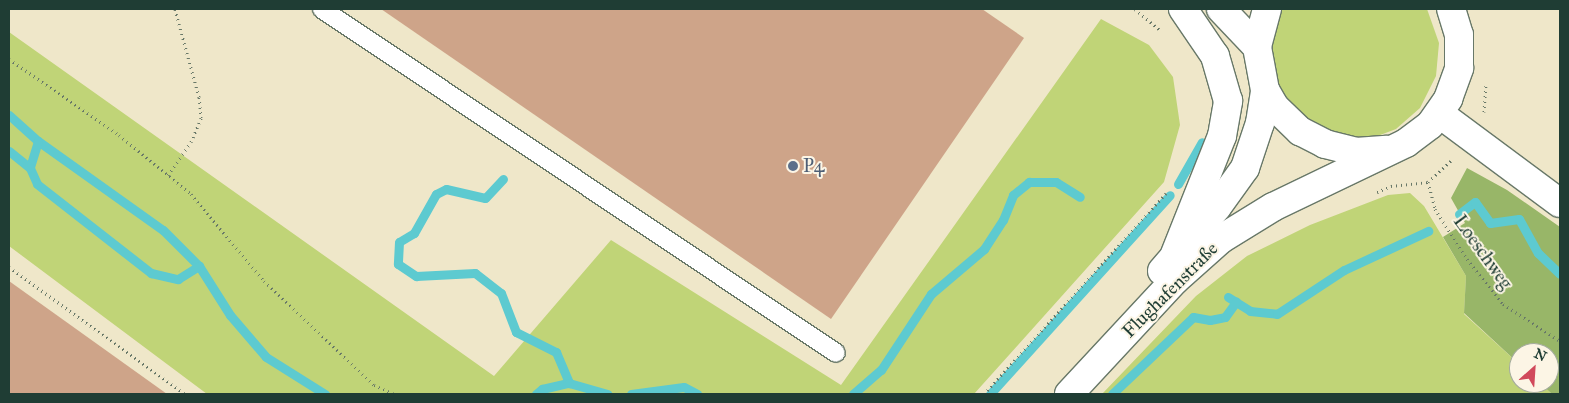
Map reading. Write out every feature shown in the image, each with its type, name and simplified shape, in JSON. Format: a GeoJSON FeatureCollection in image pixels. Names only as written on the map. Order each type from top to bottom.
{"type":"FeatureCollection","features":[{"type":"Feature","properties":{"kind":"main road","name":"Flughafenstraße"},"geometry":{"type":"LineString","coordinates":[[1173,258],[1222,136],[1228,101],[1215,56],[1184,9]]}},
{"type":"Feature","properties":{"kind":"main road"},"geometry":{"type":"LineString","coordinates":[[1221,9],[1257,48]]}},
{"type":"Feature","properties":{"kind":"main road","name":"Flughafenstraße"},"geometry":{"type":"LineString","coordinates":[[1048,394],[1218,207],[1245,168],[1260,123],[1264,90],[1257,48],[1268,9]]}},
{"type":"Feature","properties":{"kind":"main road","name":"Flughafenstraße"},"geometry":{"type":"LineString","coordinates":[[1070,394],[1175,280],[1221,240],[1273,206],[1354,170],[1418,136],[1440,114],[1459,68],[1459,35],[1451,9]]}},
{"type":"Feature","properties":{"kind":"main road","name":"Flughafenstraße"},"geometry":{"type":"LineString","coordinates":[[1264,90],[1288,122],[1313,138],[1356,152],[1391,149]]}},
{"type":"Feature","properties":{"kind":"main road"},"geometry":{"type":"LineString","coordinates":[[1440,114],[1560,203]]}},
{"type":"Feature","properties":{"kind":"lane"},"geometry":{"type":"LineString","coordinates":[[322,9],[836,352]]}},
{"type":"Feature","properties":{"kind":"path"},"geometry":{"type":"LineString","coordinates":[[168,175],[191,142],[201,118],[199,97],[175,9]]}},
{"type":"Feature","properties":{"kind":"path"},"geometry":{"type":"LineString","coordinates":[[1135,9],[1163,33]]}},
{"type":"Feature","properties":{"kind":"path"},"geometry":{"type":"LineString","coordinates":[[9,59],[119,135],[191,194],[264,281],[374,385],[394,394]]}},
{"type":"Feature","properties":{"kind":"path"},"geometry":{"type":"LineString","coordinates":[[1374,193],[1391,186],[1428,182],[1450,163],[1469,137],[1486,107]]}},
{"type":"Feature","properties":{"kind":"path","name":"Loeschweg"},"geometry":{"type":"LineString","coordinates":[[1428,182],[1435,209],[1468,259],[1503,304],[1560,341]]}},
{"type":"Feature","properties":{"kind":"path"},"geometry":{"type":"LineString","coordinates":[[984,394],[1170,187]]}},
{"type":"Feature","properties":{"kind":"path"},"geometry":{"type":"LineString","coordinates":[[9,267],[185,394]]}},
{"type":"Feature","properties":{"kind":"green space"},"geometry":{"type":"Polygon","coordinates":[[[1273,9],[1427,9],[1439,43],[1436,76],[1420,108],[1396,129],[1367,140],[1335,140],[1303,128],[1263,71],[1273,9]]]}},
{"type":"Feature","properties":{"kind":"green space"},"geometry":{"type":"Polygon","coordinates":[[[1101,19],[1149,45],[1173,77],[1180,125],[1164,182],[974,394],[207,394],[9,246],[9,32],[494,376],[611,240],[841,385],[1101,19]]]}},
{"type":"Feature","properties":{"kind":"green space"},"geometry":{"type":"Polygon","coordinates":[[[1467,168],[1507,190],[1560,227],[1560,394],[1551,393],[1559,393],[1559,343],[1509,343],[1509,355],[1464,313],[1466,276],[1443,237],[1465,223],[1451,198],[1467,168]]]}},
{"type":"Feature","properties":{"kind":"green space"},"geometry":{"type":"Polygon","coordinates":[[[1410,193],[1424,206],[1466,276],[1464,314],[1509,355],[1509,393],[1552,394],[1102,394],[1196,296],[1247,256],[1310,225],[1388,195],[1410,193]]]}},
{"type":"Feature","properties":{"kind":"building","name":"P4"},"geometry":{"type":"Polygon","coordinates":[[[381,9],[982,9],[1024,38],[831,319],[381,9]]]}},
{"type":"Feature","properties":{"kind":"building"},"geometry":{"type":"Polygon","coordinates":[[[9,281],[167,394],[9,394],[9,281]]]}},
{"type":"Feature","properties":{"kind":"waterway"},"geometry":{"type":"LineString","coordinates":[[9,115],[38,141],[163,230],[199,266],[230,315],[266,357],[325,394]]}},
{"type":"Feature","properties":{"kind":"waterway"},"geometry":{"type":"LineString","coordinates":[[38,141],[30,168],[37,184],[151,273],[178,279],[199,266]]}},
{"type":"Feature","properties":{"kind":"waterway"},"geometry":{"type":"LineString","coordinates":[[1178,184],[1202,142]]}},
{"type":"Feature","properties":{"kind":"waterway"},"geometry":{"type":"LineString","coordinates":[[9,151],[30,168]]}},
{"type":"Feature","properties":{"kind":"waterway"},"geometry":{"type":"LineString","coordinates":[[503,179],[485,198],[446,189],[436,194],[414,233],[399,242],[398,264],[416,276],[475,273],[501,293],[516,332],[556,352],[569,383]]}},
{"type":"Feature","properties":{"kind":"waterway"},"geometry":{"type":"LineString","coordinates":[[853,394],[881,370],[931,294],[984,249],[1003,220],[1013,195],[1029,182],[1056,182],[1080,197]]}},
{"type":"Feature","properties":{"kind":"waterway"},"geometry":{"type":"LineString","coordinates":[[990,394],[1170,195]]}},
{"type":"Feature","properties":{"kind":"waterway"},"geometry":{"type":"LineString","coordinates":[[1459,214],[1475,202],[1490,223],[1519,219],[1538,253],[1560,274]]}},
{"type":"Feature","properties":{"kind":"waterway"},"geometry":{"type":"LineString","coordinates":[[1228,297],[1250,311],[1277,314],[1344,270],[1428,231]]}},
{"type":"Feature","properties":{"kind":"waterway"},"geometry":{"type":"LineString","coordinates":[[1112,394],[1193,317],[1210,320],[1225,317],[1236,302]]}},
{"type":"Feature","properties":{"kind":"waterway"},"geometry":{"type":"LineString","coordinates":[[536,394],[542,389],[569,383],[607,394]]}},
{"type":"Feature","properties":{"kind":"waterway"},"geometry":{"type":"LineString","coordinates":[[631,394],[684,387],[697,394]]}},
{"type":"Feature","properties":{"kind":"place","name":"P4"},"geometry":{"type":"Point","coordinates":[793,166]}}]}
